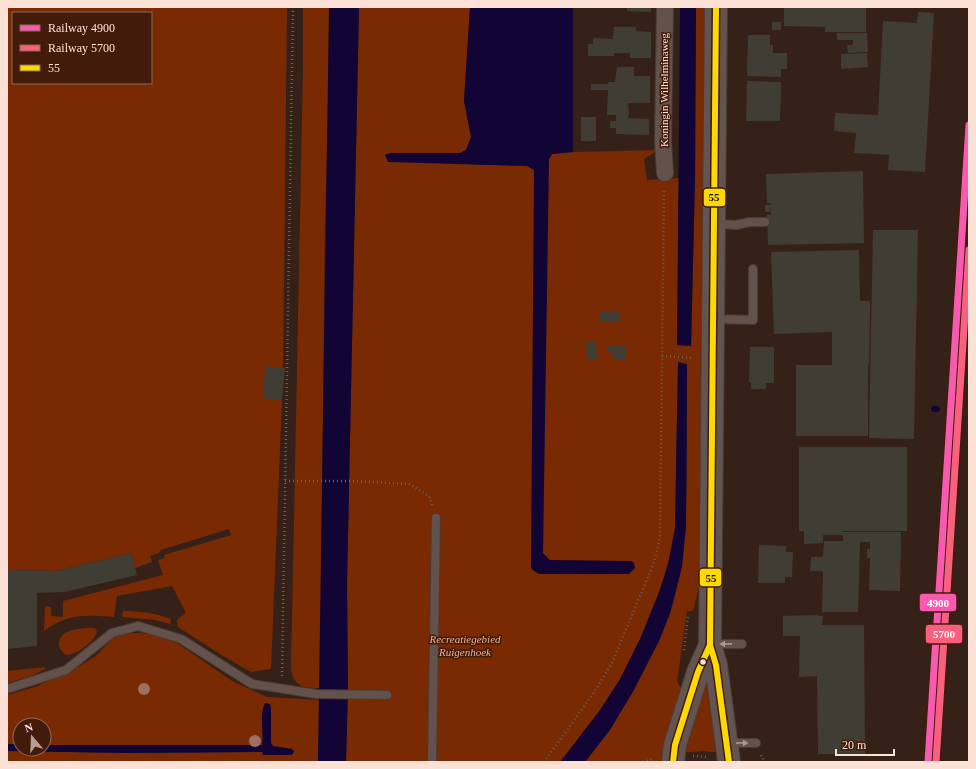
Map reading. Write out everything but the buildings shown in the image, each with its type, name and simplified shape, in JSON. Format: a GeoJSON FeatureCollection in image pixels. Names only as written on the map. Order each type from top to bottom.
{"type":"FeatureCollection","features":[{"type":"Feature","properties":{"kind":"main road"},"geometry":{"type":"LineString","coordinates":[[716,7],[710,644],[716,665],[728,754]]}},
{"type":"Feature","properties":{"kind":"main road"},"geometry":{"type":"LineString","coordinates":[[673,760],[698,672],[710,644]]}},
{"type":"Feature","properties":{"kind":"street","name":"Koningin Wilhelminaweg"},"geometry":{"type":"LineString","coordinates":[[665,7],[663,141],[665,173]]}},
{"type":"Feature","properties":{"kind":"lane"},"geometry":{"type":"LineString","coordinates":[[714,224],[736,225],[750,222],[765,222]]}},
{"type":"Feature","properties":{"kind":"lane"},"geometry":{"type":"LineString","coordinates":[[713,319],[753,320],[753,268]]}},
{"type":"Feature","properties":{"kind":"lane"},"geometry":{"type":"LineString","coordinates":[[432,762],[436,518]]}},
{"type":"Feature","properties":{"kind":"lane"},"geometry":{"type":"LineString","coordinates":[[7,689],[66,670],[112,633],[138,626],[181,639],[252,684],[316,694],[387,695]]}},
{"type":"Feature","properties":{"kind":"lane"},"geometry":{"type":"LineString","coordinates":[[710,644],[742,644]]}},
{"type":"Feature","properties":{"kind":"lane"},"geometry":{"type":"LineString","coordinates":[[728,754],[756,743]]}},
{"type":"Feature","properties":{"kind":"path"},"geometry":{"type":"LineString","coordinates":[[282,689],[293,7]]}},
{"type":"Feature","properties":{"kind":"path"},"geometry":{"type":"LineString","coordinates":[[544,762],[568,731],[612,663],[640,598],[657,551],[660,535],[665,173]]}},
{"type":"Feature","properties":{"kind":"path"},"geometry":{"type":"LineString","coordinates":[[285,480],[409,484],[429,496],[436,518]]}},
{"type":"Feature","properties":{"kind":"path"},"geometry":{"type":"LineString","coordinates":[[683,653],[688,615]]}},
{"type":"Feature","properties":{"kind":"path"},"geometry":{"type":"LineString","coordinates":[[643,762],[654,758],[673,760],[694,756],[728,754],[751,756],[760,754],[764,762]]}},
{"type":"Feature","properties":{"kind":"green space"},"geometry":{"type":"Polygon","coordinates":[[[7,7],[287,7],[283,376],[271,669],[251,672],[178,627],[177,620],[186,613],[172,586],[117,596],[114,617],[78,616],[61,621],[44,631],[45,606],[51,607],[51,616],[63,617],[63,601],[163,575],[158,560],[165,558],[164,555],[231,535],[229,529],[161,550],[159,553],[150,556],[152,562],[135,568],[131,553],[56,571],[7,570],[7,7]]]}},
{"type":"Feature","properties":{"kind":"green space"},"geometry":{"type":"Polygon","coordinates":[[[303,7],[329,7],[320,688],[309,688],[301,685],[295,680],[291,670],[303,7]]]}},
{"type":"Feature","properties":{"kind":"green space","name":"Recreatiegebied Ruigenhoek"},"geometry":{"type":"Polygon","coordinates":[[[359,7],[470,7],[464,101],[471,137],[466,150],[460,153],[458,164],[527,166],[534,170],[534,188],[552,154],[573,152],[658,150],[644,159],[647,180],[679,178],[677,345],[691,346],[695,178],[696,7],[707,7],[702,575],[693,611],[687,611],[677,682],[681,688],[680,697],[666,762],[346,762],[348,688],[347,584],[359,7]],[[678,363],[675,528],[671,551],[662,584],[665,627],[677,588],[684,549],[687,488],[687,364],[678,363]]]}},
{"type":"Feature","properties":{"kind":"green space"},"geometry":{"type":"Polygon","coordinates":[[[123,611],[159,615],[171,619],[170,624],[155,620],[122,617],[123,611]]]}},
{"type":"Feature","properties":{"kind":"green space"},"geometry":{"type":"Polygon","coordinates":[[[95,628],[97,632],[89,644],[75,653],[66,655],[59,646],[61,637],[68,631],[95,628]]]}},
{"type":"Feature","properties":{"kind":"green space"},"geometry":{"type":"Polygon","coordinates":[[[139,633],[158,635],[180,645],[232,681],[267,697],[320,700],[318,760],[342,762],[7,762],[7,751],[12,751],[12,757],[52,757],[52,752],[262,752],[292,749],[272,746],[271,708],[262,745],[52,745],[52,717],[12,717],[12,744],[7,744],[7,695],[35,687],[80,666],[96,656],[111,640],[120,634],[139,633]]]}},
{"type":"Feature","properties":{"kind":"green space"},"geometry":{"type":"Polygon","coordinates":[[[45,667],[45,669],[31,676],[7,683],[7,671],[45,667]]]}},
{"type":"Feature","properties":{"kind":"green space"},"geometry":{"type":"Polygon","coordinates":[[[706,679],[711,692],[723,753],[703,751],[679,753],[706,679]]]}},
{"type":"Feature","properties":{"kind":"shaded area"},"geometry":{"type":"Polygon","coordinates":[[[329,7],[359,7],[347,584],[348,688],[346,762],[318,762],[329,7]]]}},
{"type":"Feature","properties":{"kind":"shaded area"},"geometry":{"type":"Polygon","coordinates":[[[470,7],[573,7],[573,152],[552,154],[549,159],[543,553],[550,560],[631,561],[634,563],[635,568],[629,574],[539,574],[531,568],[534,170],[527,166],[388,162],[385,155],[390,153],[460,153],[466,150],[471,137],[464,101],[470,7]]]}},
{"type":"Feature","properties":{"kind":"shaded area"},"geometry":{"type":"Polygon","coordinates":[[[680,7],[696,7],[695,178],[691,346],[677,345],[680,7]]]}},
{"type":"Feature","properties":{"kind":"shaded area"},"geometry":{"type":"Polygon","coordinates":[[[678,362],[687,364],[686,527],[682,567],[670,613],[660,639],[634,690],[610,730],[585,762],[560,762],[600,710],[620,679],[640,639],[668,565],[675,528],[678,362]]]}},
{"type":"Feature","properties":{"kind":"shaded area"},"geometry":{"type":"Polygon","coordinates":[[[265,703],[270,704],[271,743],[273,746],[292,749],[294,751],[293,754],[263,755],[262,752],[52,752],[52,745],[262,745],[263,707],[265,703]]]}},
{"type":"Feature","properties":{"kind":"shaded area"},"geometry":{"type":"Polygon","coordinates":[[[7,744],[12,744],[12,751],[7,751],[7,744]]]}},
{"type":"Feature","properties":{"kind":"rail line","name":"4900"},"geometry":{"type":"LineString","coordinates":[[928,762],[969,125]]}},
{"type":"Feature","properties":{"kind":"rail line","name":"5700"},"geometry":{"type":"LineString","coordinates":[[936,762],[969,250]]}},
{"type":"Feature","properties":{"kind":"transit line","name":"55"},"geometry":{"type":"LineString","coordinates":[[673,762],[675,745],[698,672],[710,645],[716,7]]}},
{"type":"Feature","properties":{"kind":"transit line","name":"55"},"geometry":{"type":"LineString","coordinates":[[710,645],[716,665],[729,762]]}}]}
